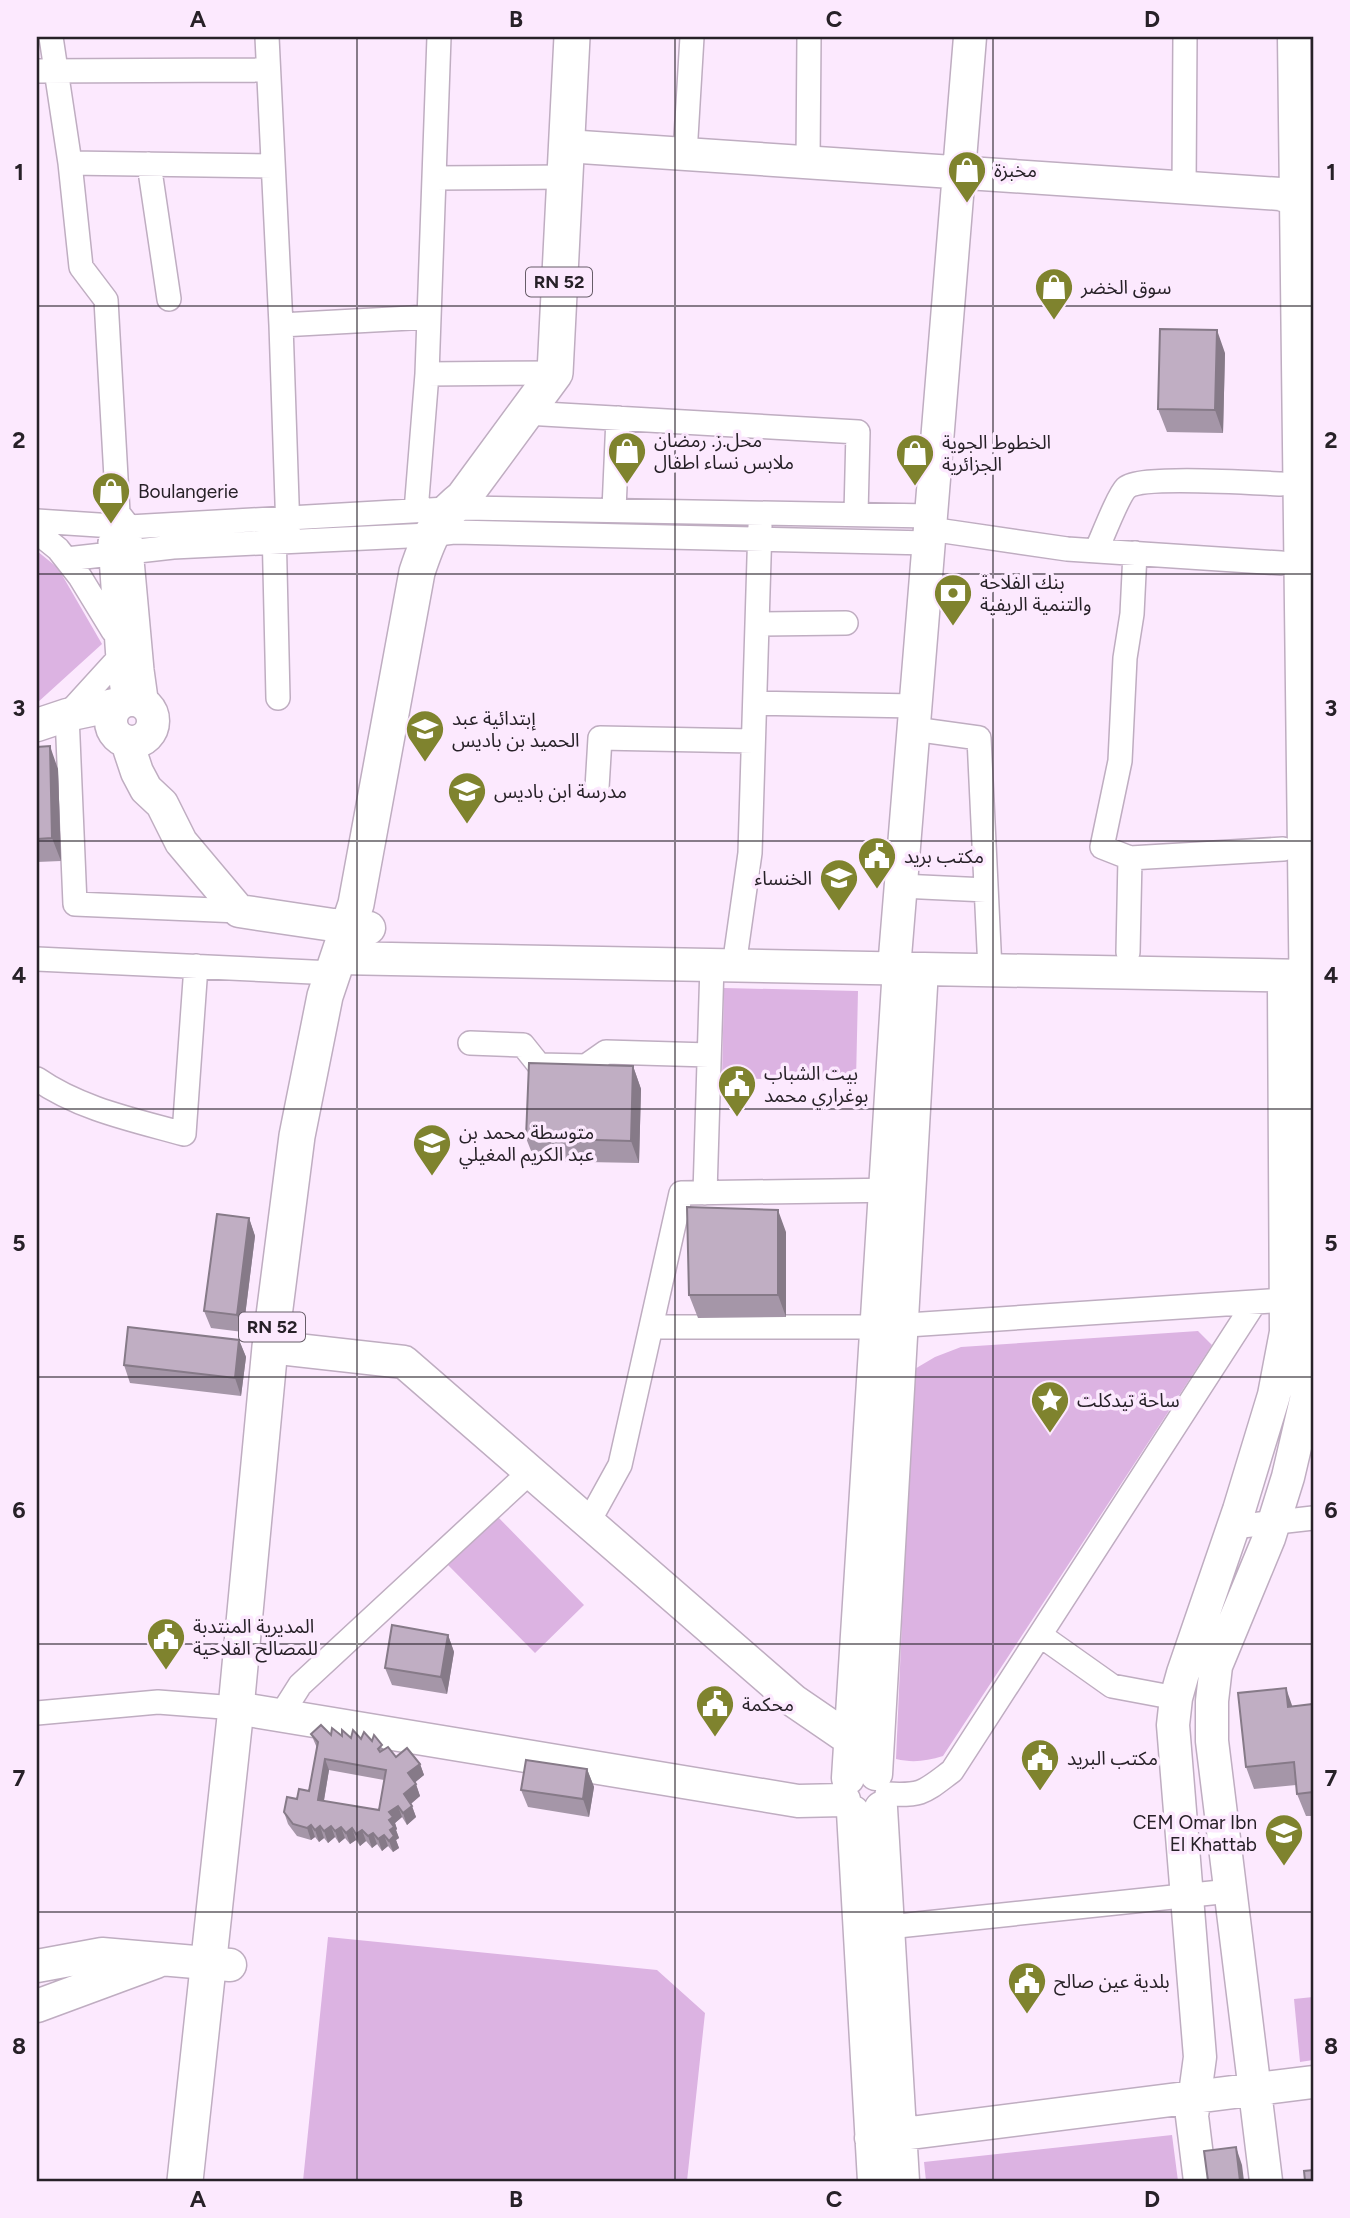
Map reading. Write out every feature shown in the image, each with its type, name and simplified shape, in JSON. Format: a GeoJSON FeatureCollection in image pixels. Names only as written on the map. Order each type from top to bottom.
{"type":"FeatureCollection","features":[{"type":"Feature","properties":{"kind":"main road","name":"RN 52"},"geometry":{"type":"LineString","coordinates":[[185,2181],[259,1711],[281,1348],[335,1052],[350,949],[376,905],[434,569],[446,515],[555,373],[572,37]]}},
{"type":"Feature","properties":{"kind":"main road"},"geometry":{"type":"LineString","coordinates":[[887,2157],[865,1794],[897,1190],[905,969],[901,886],[970,37]]}},
{"type":"Feature","properties":{"kind":"main road"},"geometry":{"type":"LineString","coordinates":[[1279,37],[1296,199],[1281,484],[1281,563],[1300,774],[1283,849],[1301,976]]}},
{"type":"Feature","properties":{"kind":"main road"},"geometry":{"type":"LineString","coordinates":[[1200,2181],[1194,2106],[1200,2057],[1172,1725],[1179,1686],[1275,1395],[1291,1304],[1301,976],[1294,37]]}},
{"type":"Feature","properties":{"kind":"main road"},"geometry":{"type":"LineString","coordinates":[[565,162],[685,154],[1184,188],[1296,199]]}},
{"type":"Feature","properties":{"kind":"main road"},"geometry":{"type":"LineString","coordinates":[[37,725],[57,727],[131,721],[137,772],[146,789],[162,804],[181,842],[239,911],[350,949],[723,965],[1301,976]]}},
{"type":"Feature","properties":{"kind":"main road"},"geometry":{"type":"LineString","coordinates":[[1266,2181],[1212,1741],[1216,1666],[1274,1522],[1289,1477],[1306,1400],[1291,1304]]}},
{"type":"Feature","properties":{"kind":"main road"},"geometry":{"type":"LineString","coordinates":[[887,2157],[888,1927],[865,1794],[851,1740],[889,1326]]}},
{"type":"Feature","properties":{"kind":"main road"},"geometry":{"type":"LineString","coordinates":[[281,1348],[404,1362],[794,1701],[851,1740]]}},
{"type":"Feature","properties":{"kind":"main road"},"geometry":{"type":"LineString","coordinates":[[1275,1395],[1306,1400]]}},
{"type":"Feature","properties":{"kind":"main road"},"geometry":{"type":"LineString","coordinates":[[1179,1686],[1215,1679]]}},
{"type":"Feature","properties":{"kind":"main road"},"geometry":{"type":"LineString","coordinates":[[259,1711],[798,1801],[865,1794]]}},
{"type":"Feature","properties":{"kind":"main road"},"geometry":{"type":"LineString","coordinates":[[37,1966],[102,1954],[219,1964]]}},
{"type":"Feature","properties":{"kind":"main road"},"geometry":{"type":"LineString","coordinates":[[37,2006],[167,1958]]}},
{"type":"Feature","properties":{"kind":"main road","name":"RN 52"},"geometry":{"type":"LineString","coordinates":[[206,2181],[219,1964]]}},
{"type":"Feature","properties":{"kind":"main road"},"geometry":{"type":"LineString","coordinates":[[1256,2099],[1313,2082]]}},
{"type":"Feature","properties":{"kind":"main road"},"geometry":{"type":"LineString","coordinates":[[887,2157],[1194,2106],[1256,2099],[1313,2101]]}},
{"type":"Feature","properties":{"kind":"street"},"geometry":{"type":"LineString","coordinates":[[51,37],[47,71],[70,163],[80,267],[106,300],[121,553],[117,648],[131,721]]}},
{"type":"Feature","properties":{"kind":"street"},"geometry":{"type":"LineString","coordinates":[[267,37],[281,325],[278,698]]}},
{"type":"Feature","properties":{"kind":"street"},"geometry":{"type":"LineString","coordinates":[[439,37],[427,373],[446,515]]}},
{"type":"Feature","properties":{"kind":"street"},"geometry":{"type":"LineString","coordinates":[[685,154],[692,37]]}},
{"type":"Feature","properties":{"kind":"street"},"geometry":{"type":"LineString","coordinates":[[808,162],[809,37]]}},
{"type":"Feature","properties":{"kind":"street"},"geometry":{"type":"LineString","coordinates":[[1184,188],[1185,37]]}},
{"type":"Feature","properties":{"kind":"street"},"geometry":{"type":"LineString","coordinates":[[47,71],[268,70]]}},
{"type":"Feature","properties":{"kind":"street"},"geometry":{"type":"LineString","coordinates":[[434,178],[565,162]]}},
{"type":"Feature","properties":{"kind":"street"},"geometry":{"type":"LineString","coordinates":[[70,163],[273,166]]}},
{"type":"Feature","properties":{"kind":"street"},"geometry":{"type":"LineString","coordinates":[[149,164],[169,299]]}},
{"type":"Feature","properties":{"kind":"street"},"geometry":{"type":"LineString","coordinates":[[281,325],[429,317]]}},
{"type":"Feature","properties":{"kind":"street"},"geometry":{"type":"LineString","coordinates":[[427,373],[555,373]]}},
{"type":"Feature","properties":{"kind":"street"},"geometry":{"type":"LineString","coordinates":[[526,413],[858,432],[856,514]]}},
{"type":"Feature","properties":{"kind":"street"},"geometry":{"type":"LineString","coordinates":[[614,509],[618,418]]}},
{"type":"Feature","properties":{"kind":"street"},"geometry":{"type":"LineString","coordinates":[[1096,551],[1125,489],[1137,483],[1281,484]]}},
{"type":"Feature","properties":{"kind":"street"},"geometry":{"type":"LineString","coordinates":[[37,521],[119,522],[614,509],[856,514],[930,529],[1067,549],[1281,563]]}},
{"type":"Feature","properties":{"kind":"street"},"geometry":{"type":"LineString","coordinates":[[705,1193],[709,1055],[723,965],[750,853],[760,512]]}},
{"type":"Feature","properties":{"kind":"street"},"geometry":{"type":"LineString","coordinates":[[67,559],[281,541],[446,515],[759,539],[930,529]]}},
{"type":"Feature","properties":{"kind":"street"},"geometry":{"type":"LineString","coordinates":[[37,532],[58,548],[67,559],[117,648]]}},
{"type":"Feature","properties":{"kind":"street"},"geometry":{"type":"LineString","coordinates":[[121,553],[142,670],[131,721]]}},
{"type":"Feature","properties":{"kind":"street"},"geometry":{"type":"LineString","coordinates":[[1135,553],[1132,614],[1125,658],[1120,761],[1102,847],[1130,858],[1283,849]]}},
{"type":"Feature","properties":{"kind":"street"},"geometry":{"type":"LineString","coordinates":[[757,624],[846,624]]}},
{"type":"Feature","properties":{"kind":"street"},"geometry":{"type":"LineString","coordinates":[[117,648],[57,727],[75,904],[239,911]]}},
{"type":"Feature","properties":{"kind":"street"},"geometry":{"type":"LineString","coordinates":[[755,703],[915,718],[979,738],[990,970]]}},
{"type":"Feature","properties":{"kind":"street"},"geometry":{"type":"LineString","coordinates":[[597,788],[600,738],[753,741]]}},
{"type":"Feature","properties":{"kind":"street"},"geometry":{"type":"LineString","coordinates":[[1128,952],[1130,858]]}},
{"type":"Feature","properties":{"kind":"street"},"geometry":{"type":"LineString","coordinates":[[901,886],[986,890]]}},
{"type":"Feature","properties":{"kind":"street"},"geometry":{"type":"LineString","coordinates":[[37,959],[196,966],[350,949]]}},
{"type":"Feature","properties":{"kind":"street"},"geometry":{"type":"LineString","coordinates":[[37,1079],[52,1090],[108,1113],[184,1134],[196,966]]}},
{"type":"Feature","properties":{"kind":"street"},"geometry":{"type":"LineString","coordinates":[[470,1043],[523,1045],[539,1065],[586,1066],[606,1052],[709,1055]]}},
{"type":"Feature","properties":{"kind":"street"},"geometry":{"type":"LineString","coordinates":[[588,1523],[620,1465],[681,1193],[897,1190]]}},
{"type":"Feature","properties":{"kind":"street"},"geometry":{"type":"LineString","coordinates":[[651,1327],[889,1326],[1291,1304]]}},
{"type":"Feature","properties":{"kind":"street"},"geometry":{"type":"LineString","coordinates":[[865,1794],[913,1796],[928,1789],[952,1771],[1040,1635],[1291,1304]]}},
{"type":"Feature","properties":{"kind":"street"},"geometry":{"type":"LineString","coordinates":[[37,1713],[158,1702],[259,1711],[300,1685],[530,1472]]}},
{"type":"Feature","properties":{"kind":"street"},"geometry":{"type":"LineString","coordinates":[[1233,1527],[1313,1518]]}},
{"type":"Feature","properties":{"kind":"street"},"geometry":{"type":"LineString","coordinates":[[1040,1635],[1112,1686],[1179,1686]]}},
{"type":"Feature","properties":{"kind":"street"},"geometry":{"type":"LineString","coordinates":[[888,1927],[1230,1891]]}},
{"type":"Feature","properties":{"kind":"shaded area"},"geometry":{"type":"Polygon","coordinates":[[[37,551],[58,568],[102,644],[37,703],[37,551]]]}},
{"type":"Feature","properties":{"kind":"shaded area"},"geometry":{"type":"Polygon","coordinates":[[[724,988],[858,991],[856,1081],[722,1078],[724,988]]]}},
{"type":"Feature","properties":{"kind":"shaded area"},"geometry":{"type":"Polygon","coordinates":[[[1198,1331],[1212,1345],[943,1756],[919,1761],[896,1759],[913,1370],[935,1357],[961,1347],[1198,1331]]]}},
{"type":"Feature","properties":{"kind":"shaded area"},"geometry":{"type":"Polygon","coordinates":[[[496,1515],[584,1605],[535,1653],[447,1564],[496,1515]]]}},
{"type":"Feature","properties":{"kind":"shaded area"},"geometry":{"type":"Polygon","coordinates":[[[328,1937],[657,1970],[705,2013],[687,2181],[303,2181],[328,1937]]]}},
{"type":"Feature","properties":{"kind":"shaded area"},"geometry":{"type":"Polygon","coordinates":[[[1313,1997],[1313,2060],[1300,2062],[1294,1999],[1313,1997]]]}},
{"type":"Feature","properties":{"kind":"shaded area"},"geometry":{"type":"Polygon","coordinates":[[[1172,2135],[1178,2181],[926,2181],[924,2162],[1172,2135]]]}},
{"type":"Feature","properties":{"kind":"building"},"geometry":{"type":"Polygon","coordinates":[[[1160,329],[1217,330],[1215,410],[1158,409],[1160,329]]]}},
{"type":"Feature","properties":{"kind":"building"},"geometry":{"type":"Polygon","coordinates":[[[50,746],[52,838],[37,839],[37,747],[50,746]]]}},
{"type":"Feature","properties":{"kind":"building"},"geometry":{"type":"Polygon","coordinates":[[[529,1063],[633,1066],[631,1141],[526,1138],[529,1063]]]}},
{"type":"Feature","properties":{"kind":"building"},"geometry":{"type":"Polygon","coordinates":[[[687,1207],[778,1210],[778,1295],[689,1295],[687,1207]]]}},
{"type":"Feature","properties":{"kind":"building"},"geometry":{"type":"Polygon","coordinates":[[[217,1214],[249,1218],[237,1315],[204,1311],[217,1214]]]}},
{"type":"Feature","properties":{"kind":"building"},"geometry":{"type":"Polygon","coordinates":[[[128,1327],[239,1340],[235,1378],[124,1365],[128,1327]]]}},
{"type":"Feature","properties":{"kind":"building"},"geometry":{"type":"Polygon","coordinates":[[[392,1625],[448,1635],[441,1677],[385,1668],[392,1625]]]}},
{"type":"Feature","properties":{"kind":"building"},"geometry":{"type":"Polygon","coordinates":[[[1286,1688],[1288,1707],[1313,1704],[1313,1792],[1297,1794],[1294,1762],[1246,1767],[1238,1693],[1286,1688]]]}},
{"type":"Feature","properties":{"kind":"building"},"geometry":{"type":"Polygon","coordinates":[[[321,1725],[331,1735],[332,1728],[342,1736],[342,1730],[351,1738],[353,1730],[361,1739],[364,1732],[372,1741],[374,1735],[382,1745],[378,1749],[380,1752],[388,1747],[396,1757],[407,1748],[420,1764],[408,1773],[416,1784],[404,1794],[412,1806],[403,1813],[398,1806],[389,1812],[393,1817],[389,1820],[394,1827],[390,1830],[394,1836],[389,1841],[384,1835],[378,1839],[373,1833],[368,1836],[362,1830],[356,1834],[352,1828],[346,1833],[341,1827],[335,1831],[331,1826],[324,1831],[320,1826],[315,1830],[311,1825],[307,1828],[293,1824],[284,1812],[287,1797],[297,1799],[299,1789],[309,1791],[318,1742],[311,1734],[321,1725]],[[325,1759],[318,1800],[379,1810],[386,1770],[325,1759]]]}},
{"type":"Feature","properties":{"kind":"building"},"geometry":{"type":"Polygon","coordinates":[[[526,1760],[587,1769],[583,1799],[521,1790],[526,1760]]]}},
{"type":"Feature","properties":{"kind":"building"},"geometry":{"type":"Polygon","coordinates":[[[1236,2147],[1240,2181],[1208,2181],[1204,2151],[1236,2147]]]}},
{"type":"Feature","properties":{"kind":"building"},"geometry":{"type":"Polygon","coordinates":[[[1313,2170],[1313,2181],[1305,2181],[1304,2171],[1313,2170]]]}},
{"type":"Feature","properties":{"kind":"place","name":"مخبزة"},"geometry":{"type":"Point","coordinates":[967,204]}},
{"type":"Feature","properties":{"kind":"place","name":"سوق الخضر"},"geometry":{"type":"Point","coordinates":[1054,321]}},
{"type":"Feature","properties":{"kind":"place","name":"محل.ز. رمضان ملابس نساء اطفال"},"geometry":{"type":"Point","coordinates":[627,485]}},
{"type":"Feature","properties":{"kind":"place","name":"الخطوط الجوية الجزائرية"},"geometry":{"type":"Point","coordinates":[915,487]}},
{"type":"Feature","properties":{"kind":"place","name":"Boulangerie"},"geometry":{"type":"Point","coordinates":[111,525]}},
{"type":"Feature","properties":{"kind":"place","name":"بنك الفلاحة والتنمية الريفية"},"geometry":{"type":"Point","coordinates":[953,627]}},
{"type":"Feature","properties":{"kind":"place","name":"إبتدائية عبد الحميد بن باديس"},"geometry":{"type":"Point","coordinates":[425,763]}},
{"type":"Feature","properties":{"kind":"place","name":"مدرسة ابن باديس"},"geometry":{"type":"Point","coordinates":[467,825]}},
{"type":"Feature","properties":{"kind":"place","name":"مكتب بريد"},"geometry":{"type":"Point","coordinates":[877,890]}},
{"type":"Feature","properties":{"kind":"place","name":"الخنساء"},"geometry":{"type":"Point","coordinates":[839,912]}},
{"type":"Feature","properties":{"kind":"place","name":"بيت الشباب بوغراري محمد"},"geometry":{"type":"Point","coordinates":[737,1118]}},
{"type":"Feature","properties":{"kind":"place","name":"متوسطة محمد بن عبد الكريم المغيلي"},"geometry":{"type":"Point","coordinates":[432,1177]}},
{"type":"Feature","properties":{"kind":"place","name":"ساحة تيدكلت"},"geometry":{"type":"Point","coordinates":[1050,1434]}},
{"type":"Feature","properties":{"kind":"place","name":"المديرية المنتدبة للمصالح الفلاحية"},"geometry":{"type":"Point","coordinates":[166,1671]}},
{"type":"Feature","properties":{"kind":"place","name":"محكمة"},"geometry":{"type":"Point","coordinates":[715,1738]}},
{"type":"Feature","properties":{"kind":"place","name":"مكتب البريد"},"geometry":{"type":"Point","coordinates":[1040,1792]}},
{"type":"Feature","properties":{"kind":"place","name":"CEM Omar Ibn El Khattab"},"geometry":{"type":"Point","coordinates":[1284,1867]}},
{"type":"Feature","properties":{"kind":"place","name":"بلدية عين صالح"},"geometry":{"type":"Point","coordinates":[1027,2015]}}]}
